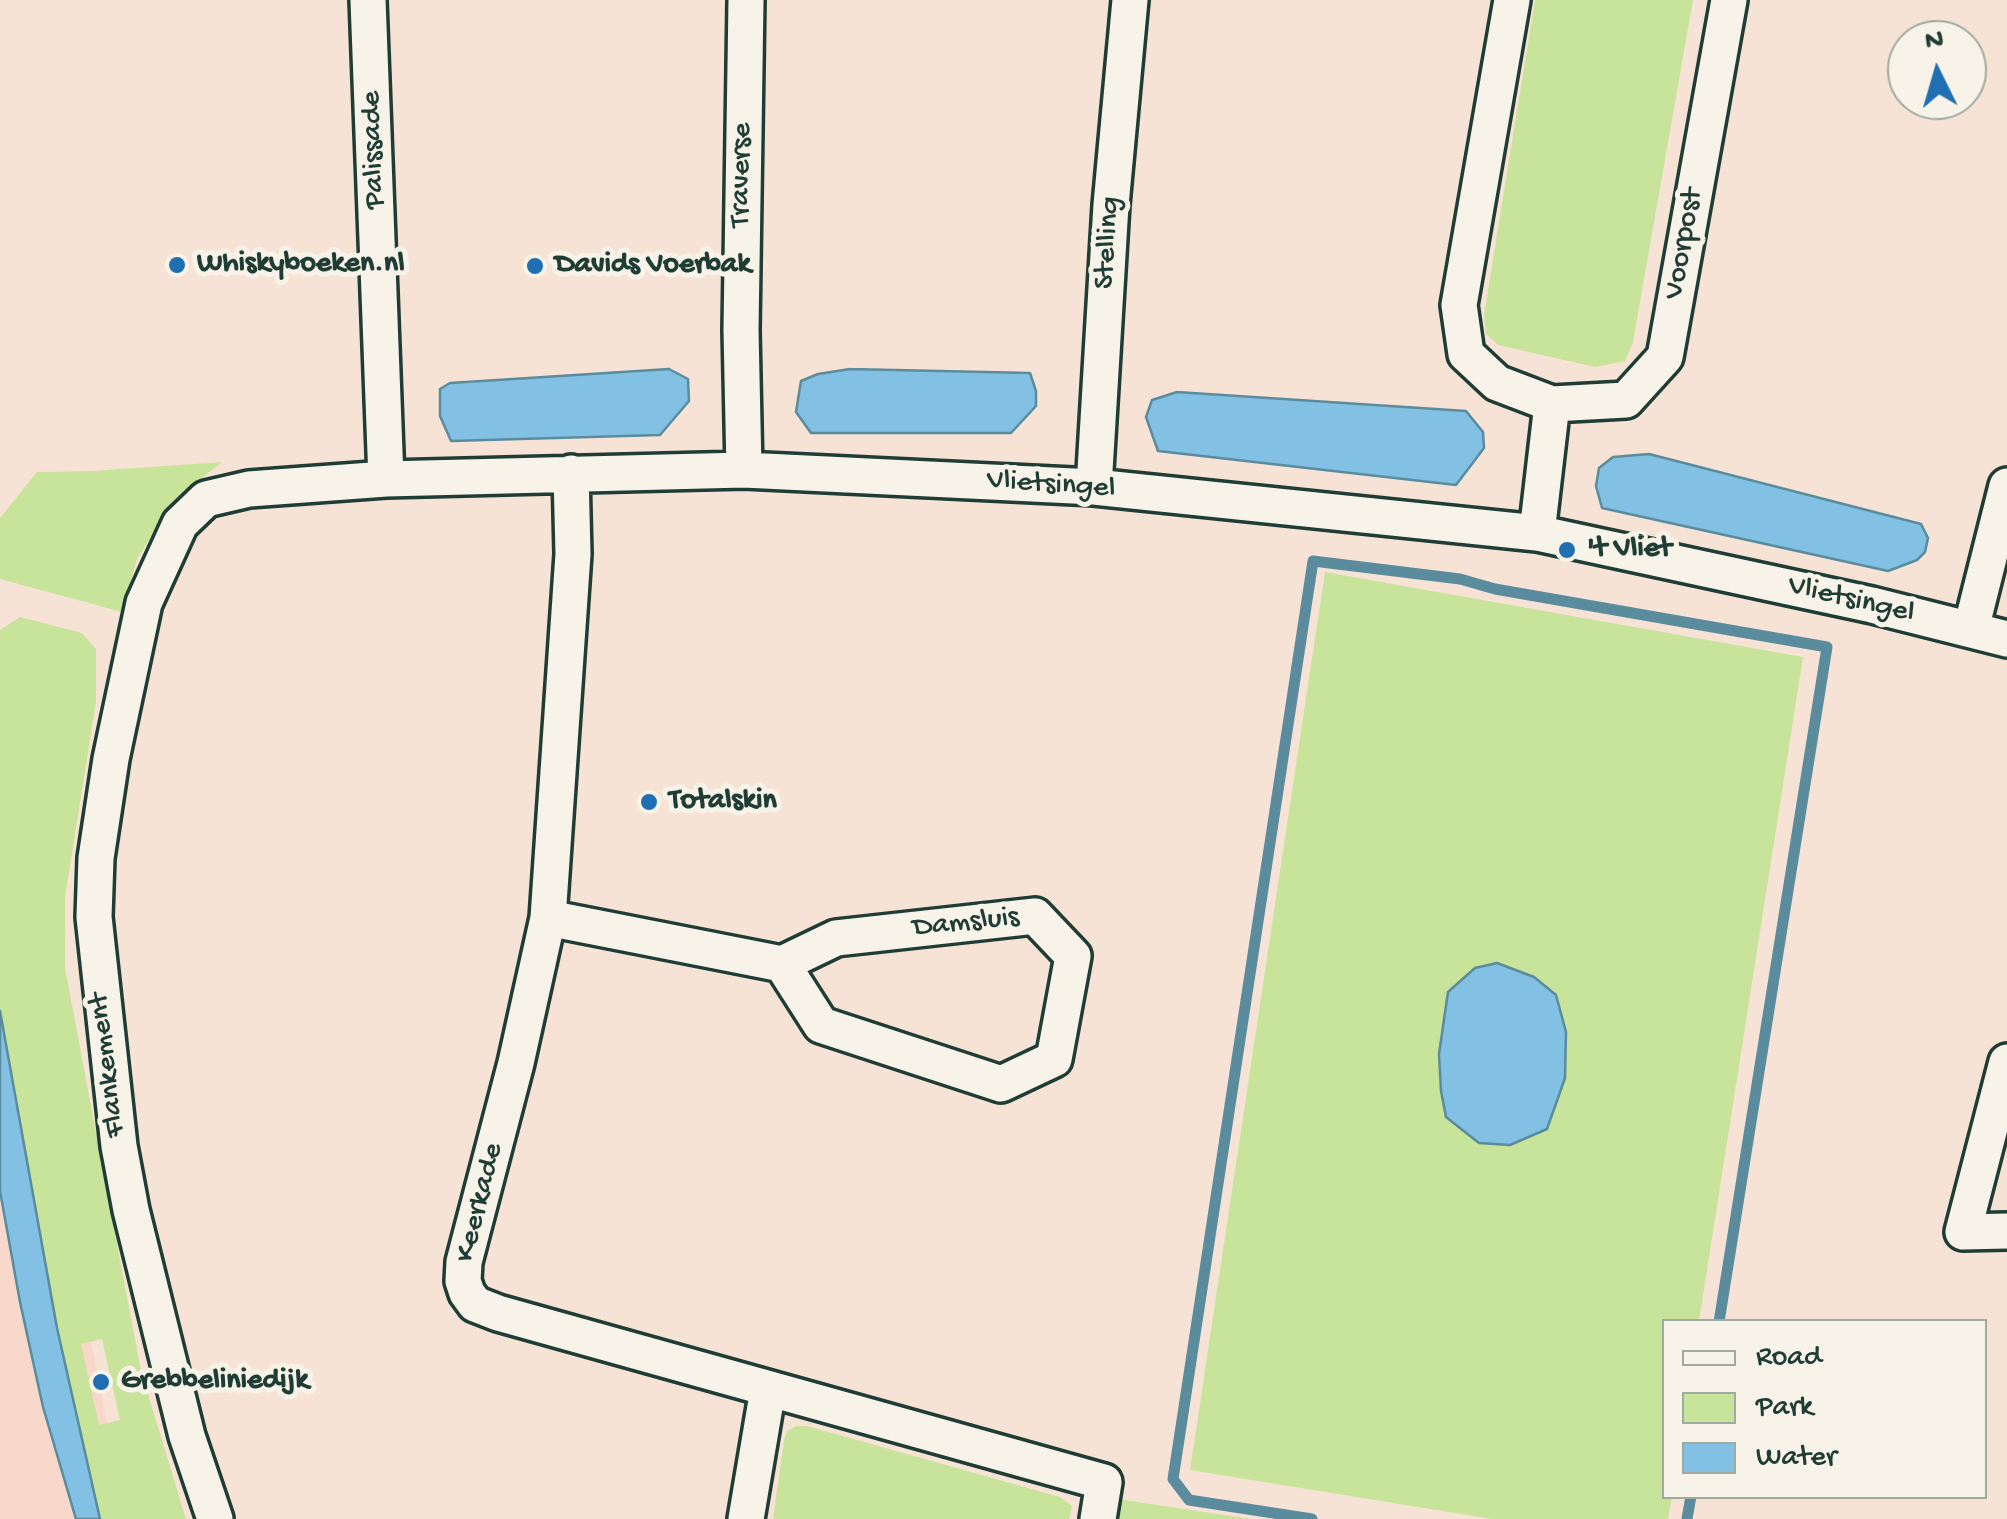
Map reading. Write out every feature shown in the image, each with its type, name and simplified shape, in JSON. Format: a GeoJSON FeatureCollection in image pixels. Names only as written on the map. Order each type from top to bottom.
{"type":"FeatureCollection","features":[{"type":"Feature","properties":{"kind":"street","name":"Palissade"},"geometry":{"type":"LineString","coordinates":[[368,0],[386,479]]}},
{"type":"Feature","properties":{"kind":"street","name":"Traverse"},"geometry":{"type":"LineString","coordinates":[[744,470],[741,291],[746,0]]}},
{"type":"Feature","properties":{"kind":"street","name":"Stelling"},"geometry":{"type":"LineString","coordinates":[[1094,487],[1111,206],[1130,0]]}},
{"type":"Feature","properties":{"kind":"street","name":"Voorpost"},"geometry":{"type":"LineString","coordinates":[[1512,0],[1459,306],[1466,354],[1497,383],[1552,404],[1626,400],[1665,357],[1729,0]]}},
{"type":"Feature","properties":{"kind":"street"},"geometry":{"type":"LineString","coordinates":[[1537,533],[1552,404]]}},
{"type":"Feature","properties":{"kind":"street","name":"Vlietsingel"},"geometry":{"type":"LineString","coordinates":[[144,603],[180,524],[206,499],[249,489],[386,479],[744,470],[1094,487],[1537,533],[2007,639]]}},
{"type":"Feature","properties":{"kind":"street","name":"Keerkade"},"geometry":{"type":"LineString","coordinates":[[570,473],[573,554],[548,918],[516,1063],[464,1262],[467,1293],[475,1304],[498,1314],[1104,1482],[1098,1519]]}},
{"type":"Feature","properties":{"kind":"street"},"geometry":{"type":"LineString","coordinates":[[1972,629],[2007,486]]}},
{"type":"Feature","properties":{"kind":"street","name":"Flankement"},"geometry":{"type":"LineString","coordinates":[[144,603],[111,759],[96,858],[95,933],[116,1128],[131,1210],[187,1436],[215,1519]]}},
{"type":"Feature","properties":{"kind":"street","name":"Damsluis"},"geometry":{"type":"LineString","coordinates":[[1035,916],[1073,956],[1054,1059],[1001,1084],[821,1026],[782,964],[836,938],[1035,916]]}},
{"type":"Feature","properties":{"kind":"street"},"geometry":{"type":"LineString","coordinates":[[548,918],[782,964]]}},
{"type":"Feature","properties":{"kind":"street"},"geometry":{"type":"LineString","coordinates":[[2007,1062],[1963,1232],[2007,1231]]}},
{"type":"Feature","properties":{"kind":"street"},"geometry":{"type":"LineString","coordinates":[[746,1519],[768,1389]]}},
{"type":"Feature","properties":{"kind":"shaded area"},"geometry":{"type":"Polygon","coordinates":[[[0,887],[123,1501],[130,1519],[0,1519],[0,887]]]}},
{"type":"Feature","properties":{"kind":"green space"},"geometry":{"type":"Polygon","coordinates":[[[1535,0],[1693,0],[1633,342],[1625,361],[1595,367],[1498,345],[1486,334],[1484,315],[1535,0]]]}},
{"type":"Feature","properties":{"kind":"green space"},"geometry":{"type":"Polygon","coordinates":[[[222,462],[174,500],[137,559],[122,612],[0,579],[0,518],[37,472],[222,462]]]}},
{"type":"Feature","properties":{"kind":"green space"},"geometry":{"type":"Polygon","coordinates":[[[1325,572],[1803,657],[1699,1319],[1662,1319],[1662,1499],[1672,1499],[1668,1519],[1492,1519],[1190,1470],[1325,572]],[[1475,968],[1448,992],[1446,1117],[1479,1143],[1510,1145],[1475,968]]]}},
{"type":"Feature","properties":{"kind":"green space"},"geometry":{"type":"Polygon","coordinates":[[[20,617],[82,633],[96,649],[96,702],[65,897],[65,968],[141,1371],[186,1519],[100,1519],[57,1328],[0,1011],[0,630],[20,617]],[[102,1339],[81,1344],[99,1425],[120,1420],[102,1339]]]}},
{"type":"Feature","properties":{"kind":"green space"},"geometry":{"type":"Polygon","coordinates":[[[796,1426],[1060,1497],[1072,1506],[1069,1519],[773,1519],[784,1441],[787,1431],[796,1426]]]}},
{"type":"Feature","properties":{"kind":"green space"},"geometry":{"type":"Polygon","coordinates":[[[1117,1499],[1252,1519],[1114,1519],[1117,1499]]]}},
{"type":"Feature","properties":{"kind":"water"},"geometry":{"type":"Polygon","coordinates":[[[669,369],[688,379],[689,401],[660,435],[451,441],[440,416],[440,389],[450,383],[669,369]]]}},
{"type":"Feature","properties":{"kind":"water"},"geometry":{"type":"Polygon","coordinates":[[[850,369],[1030,373],[1036,406],[1011,433],[811,433],[796,412],[801,381],[850,369]]]}},
{"type":"Feature","properties":{"kind":"water"},"geometry":{"type":"Polygon","coordinates":[[[1177,392],[1466,411],[1483,432],[1484,448],[1456,485],[1158,451],[1146,417],[1152,400],[1177,392]]]}},
{"type":"Feature","properties":{"kind":"water"},"geometry":{"type":"Polygon","coordinates":[[[1649,454],[1921,524],[1928,538],[1925,552],[1917,560],[1888,571],[1602,508],[1596,486],[1599,468],[1613,457],[1649,454]]]}},
{"type":"Feature","properties":{"kind":"water"},"geometry":{"type":"Polygon","coordinates":[[[1497,963],[1534,977],[1556,995],[1566,1032],[1565,1078],[1547,1129],[1510,1145],[1479,1143],[1446,1117],[1441,1091],[1439,1054],[1448,992],[1475,968],[1497,963]]]}},
{"type":"Feature","properties":{"kind":"water"},"geometry":{"type":"Polygon","coordinates":[[[0,1011],[57,1328],[100,1519],[76,1519],[43,1407],[20,1302],[0,1191],[0,1011]]]}},
{"type":"Feature","properties":{"kind":"waterway"},"geometry":{"type":"LineString","coordinates":[[1312,1519],[1189,1500],[1173,1479],[1313,561],[1460,579],[1495,589],[1827,647],[1719,1319]]}},
{"type":"Feature","properties":{"kind":"waterway"},"geometry":{"type":"LineString","coordinates":[[1687,1519],[1690,1499]]}},
{"type":"Feature","properties":{"kind":"place","name":"Whiskyboeken.nl"},"geometry":{"type":"Point","coordinates":[177,265]}},
{"type":"Feature","properties":{"kind":"place","name":"Davids Voerbak"},"geometry":{"type":"Point","coordinates":[535,266]}},
{"type":"Feature","properties":{"kind":"place","name":"'t Vliet"},"geometry":{"type":"Point","coordinates":[1567,550]}},
{"type":"Feature","properties":{"kind":"place","name":"Totalskin"},"geometry":{"type":"Point","coordinates":[649,802]}},
{"type":"Feature","properties":{"kind":"place","name":"Grebbeliniedijk"},"geometry":{"type":"Point","coordinates":[101,1382]}}]}
